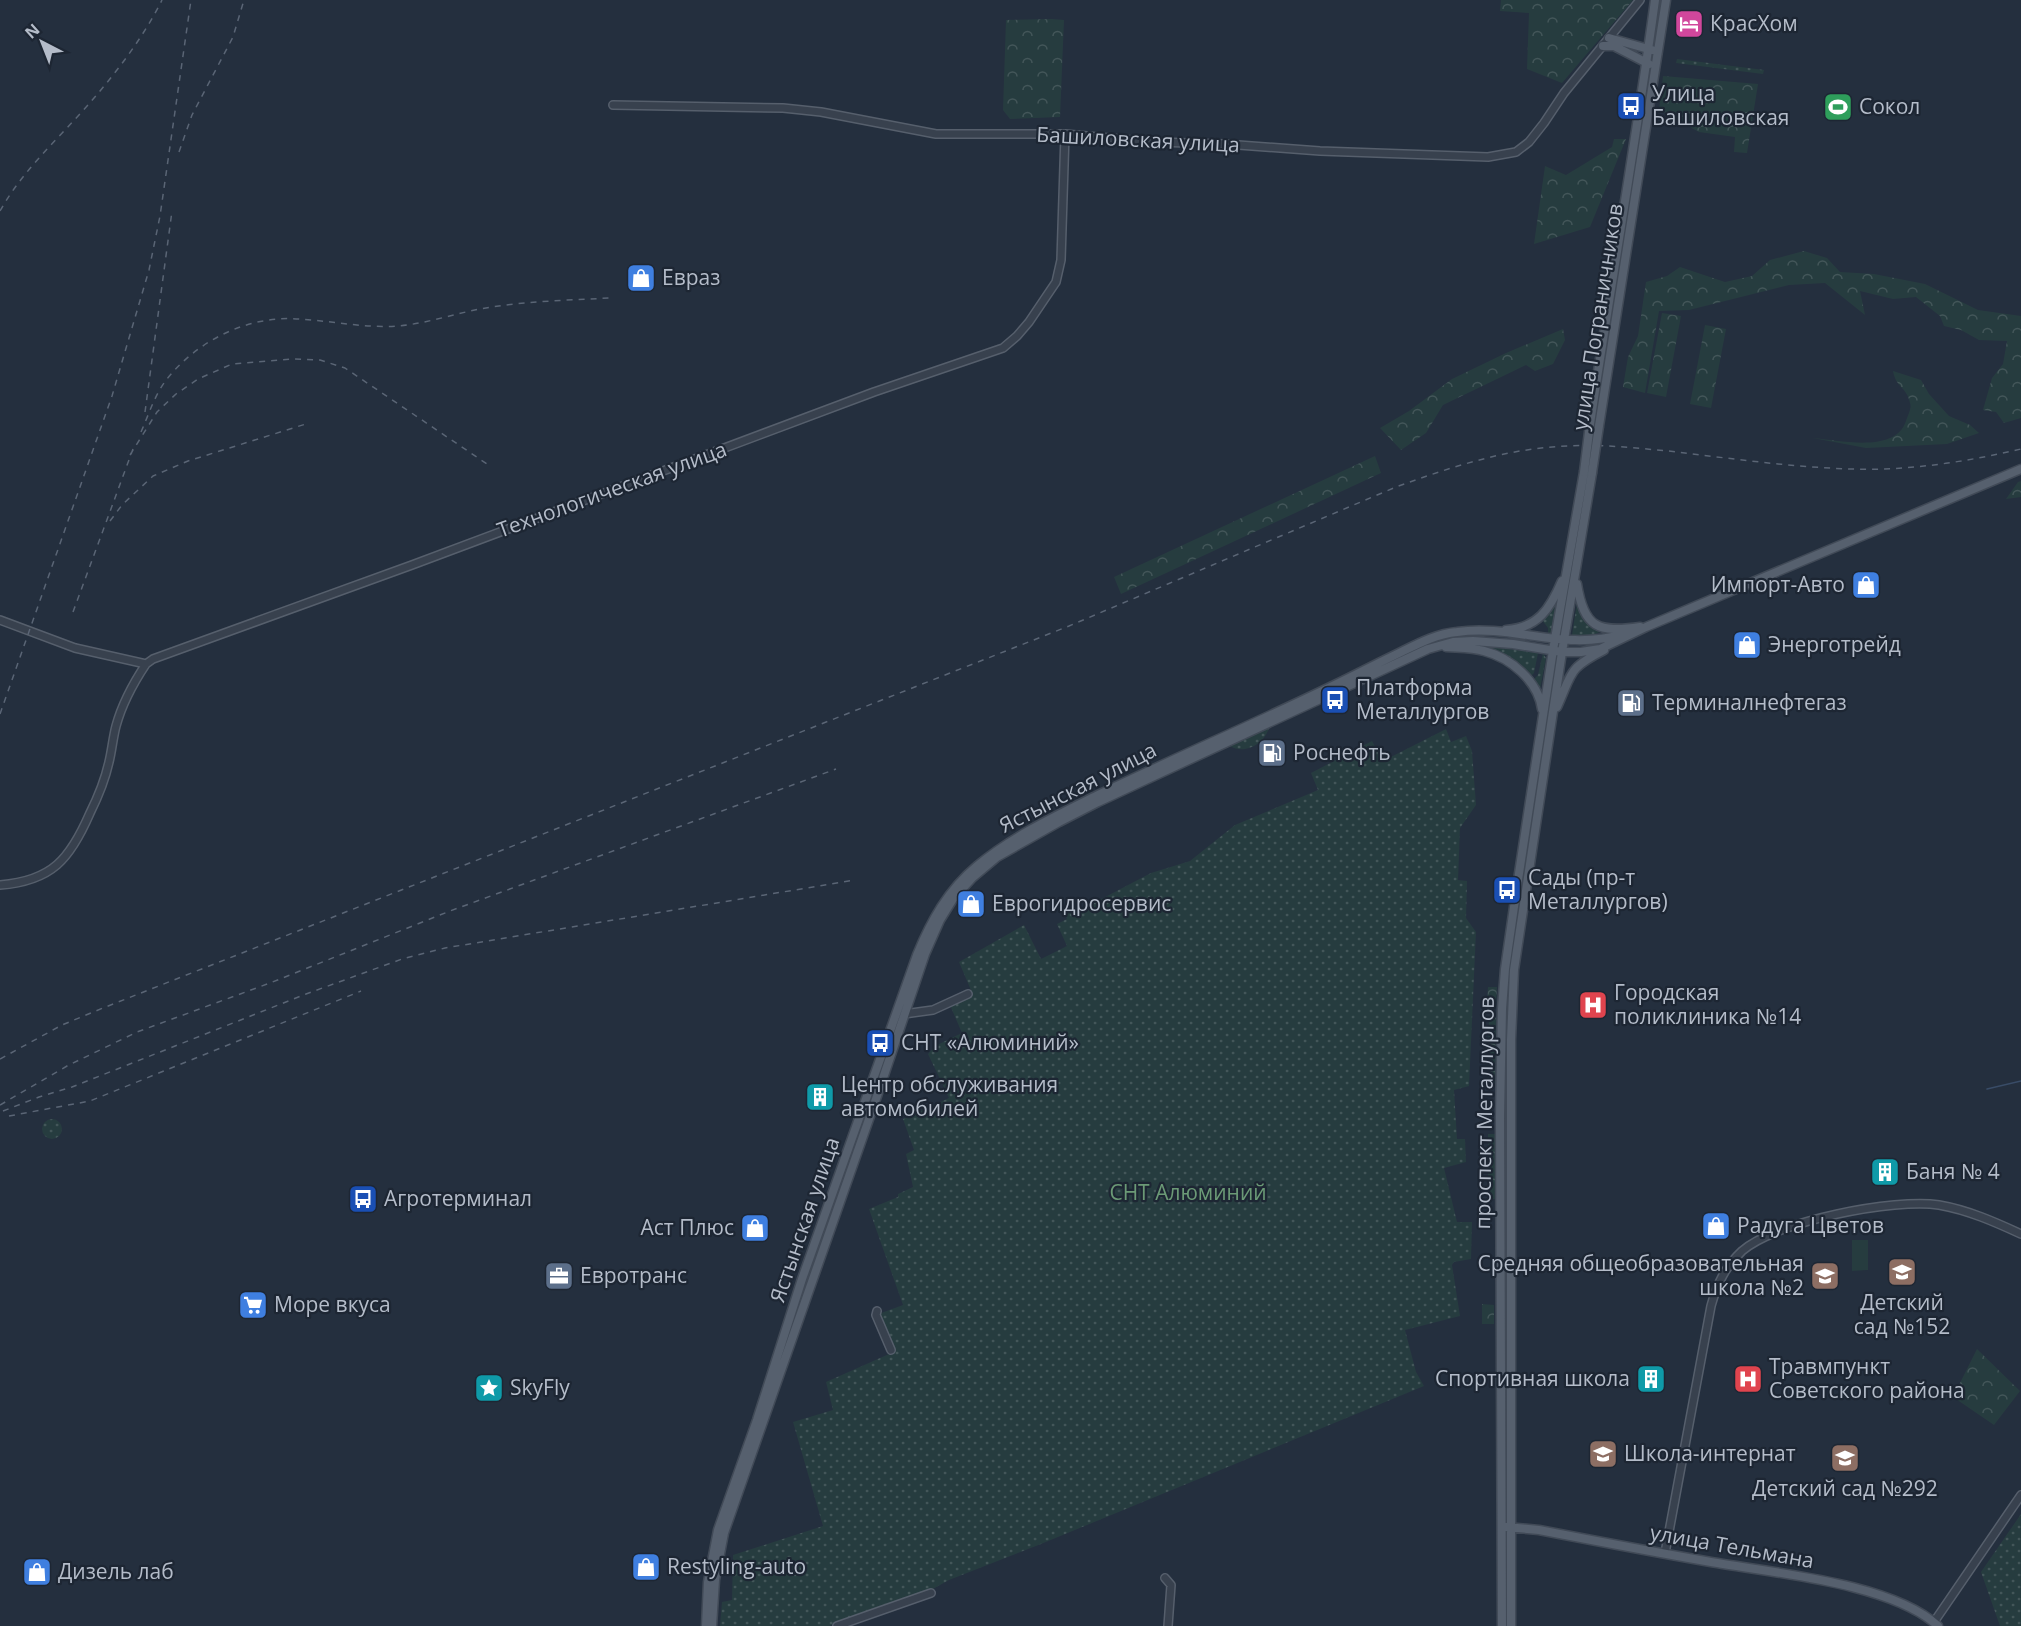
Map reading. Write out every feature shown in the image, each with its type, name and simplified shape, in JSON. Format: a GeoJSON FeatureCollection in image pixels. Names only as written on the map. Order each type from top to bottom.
{"type":"FeatureCollection","features":[{"type":"Feature","properties":{"kind":"main road","name":"улица Пограничников"},"geometry":{"type":"LineString","coordinates":[[1560,640],[1576,575],[1594,425],[1653,50],[1655,0]]}},
{"type":"Feature","properties":{"kind":"main road","name":"улица Пограничников"},"geometry":{"type":"LineString","coordinates":[[1653,50],[1666,0]]}},
{"type":"Feature","properties":{"kind":"main road"},"geometry":{"type":"LineString","coordinates":[[1609,38],[1653,50]]}},
{"type":"Feature","properties":{"kind":"main road"},"geometry":{"type":"LineString","coordinates":[[1603,46],[1614,46],[1651,64]]}},
{"type":"Feature","properties":{"kind":"main road"},"geometry":{"type":"LineString","coordinates":[[1553,717],[1566,683],[1577,666],[1646,627],[2021,469]]}},
{"type":"Feature","properties":{"kind":"main road","name":"улица Пограничников"},"geometry":{"type":"LineString","coordinates":[[1560,640],[1568,567],[1588,472]]}},
{"type":"Feature","properties":{"kind":"main road"},"geometry":{"type":"LineString","coordinates":[[1490,631],[1514,630],[1538,619],[1554,600],[1568,567]]}},
{"type":"Feature","properties":{"kind":"main road"},"geometry":{"type":"LineString","coordinates":[[1576,575],[1582,609],[1594,623],[1614,630],[1646,627]]}},
{"type":"Feature","properties":{"kind":"main road","name":"Ястынская улица"},"geometry":{"type":"LineString","coordinates":[[706,1626],[708,1582],[718,1530],[757,1420],[802,1279],[917,956],[932,921],[949,895],[975,867],[1008,843],[1050,819],[1325,690],[1421,642],[1457,631],[1490,631],[1560,640],[1595,641],[1646,627]]}},
{"type":"Feature","properties":{"kind":"main road","name":"Ястынская улица"},"geometry":{"type":"LineString","coordinates":[[712,1626],[715,1580],[724,1533],[925,954],[953,898],[997,857],[1059,822],[1108,797],[1428,649],[1453,642],[1473,641],[1581,652],[1600,649],[1646,627]]}},
{"type":"Feature","properties":{"kind":"main road","name":"проспект Металлургов"},"geometry":{"type":"LineString","coordinates":[[1511,1626],[1507,1527],[1500,1117],[1502,1009],[1505,969],[1543,716],[1560,640]]}},
{"type":"Feature","properties":{"kind":"main road"},"geometry":{"type":"LineString","coordinates":[[1428,649],[1446,647],[1473,649],[1487,652],[1504,660],[1526,676],[1536,689],[1541,700],[1543,716]]}},
{"type":"Feature","properties":{"kind":"main road","name":"проспект Металлургов"},"geometry":{"type":"LineString","coordinates":[[1502,1626],[1507,1527],[1512,982],[1553,717],[1558,651]]}},
{"type":"Feature","properties":{"kind":"main road","name":"улица Тельмана"},"geometry":{"type":"LineString","coordinates":[[1507,1527],[1800,1577],[1871,1592],[1889,1598],[1936,1624]]}},
{"type":"Feature","properties":{"kind":"street","name":"Башиловская улица"},"geometry":{"type":"LineString","coordinates":[[613,105],[783,108],[821,112],[936,134],[1065,134],[1154,142],[1488,157],[1516,152],[1529,142],[1564,93],[1640,0]]}},
{"type":"Feature","properties":{"kind":"street","name":"Технологическая улица"},"geometry":{"type":"LineString","coordinates":[[146,664],[153,659],[874,392],[1003,348],[1029,322],[1056,282],[1061,260],[1065,134]]}},
{"type":"Feature","properties":{"kind":"street"},"geometry":{"type":"LineString","coordinates":[[0,620],[75,648],[146,664],[118,720],[103,781],[78,842],[64,860],[47,873],[20,883],[0,885]]}},
{"type":"Feature","properties":{"kind":"street"},"geometry":{"type":"LineString","coordinates":[[904,1014],[933,1010],[969,994]]}},
{"type":"Feature","properties":{"kind":"street"},"geometry":{"type":"LineString","coordinates":[[1665,1553],[1710,1306],[1723,1273],[1744,1250],[1772,1234],[1805,1222],[1854,1211],[1913,1203],[1941,1205],[1975,1214],[2021,1234]]}},
{"type":"Feature","properties":{"kind":"street"},"geometry":{"type":"LineString","coordinates":[[877,1311],[876,1315],[891,1350]]}},
{"type":"Feature","properties":{"kind":"street"},"geometry":{"type":"LineString","coordinates":[[1936,1624],[2021,1495]]}},
{"type":"Feature","properties":{"kind":"street"},"geometry":{"type":"LineString","coordinates":[[1165,1578],[1171,1586],[1168,1626]]}},
{"type":"Feature","properties":{"kind":"street"},"geometry":{"type":"LineString","coordinates":[[837,1626],[931,1593]]}},
{"type":"Feature","properties":{"kind":"green space"},"geometry":{"type":"Polygon","coordinates":[[[1501,0],[1633,0],[1562,83],[1527,69],[1529,13],[1500,11],[1501,0]]]}},
{"type":"Feature","properties":{"kind":"green space"},"geometry":{"type":"Polygon","coordinates":[[[1006,20],[1064,20],[1060,117],[1010,119],[1003,110],[1006,20]]]}},
{"type":"Feature","properties":{"kind":"green space"},"geometry":{"type":"Polygon","coordinates":[[[1677,59],[1764,70],[1763,74],[1676,63],[1677,59]]]}},
{"type":"Feature","properties":{"kind":"green space"},"geometry":{"type":"Polygon","coordinates":[[[1663,76],[1758,84],[1747,153],[1734,152],[1735,137],[1699,132],[1659,110],[1663,76]]]}},
{"type":"Feature","properties":{"kind":"green space"},"geometry":{"type":"Polygon","coordinates":[[[1614,139],[1626,139],[1590,227],[1534,244],[1545,166],[1566,175],[1612,147],[1614,139]]]}},
{"type":"Feature","properties":{"kind":"green space"},"geometry":{"type":"Polygon","coordinates":[[[1804,251],[1827,258],[1840,272],[1874,274],[1925,284],[1978,310],[2021,316],[2021,418],[2004,423],[1996,412],[1983,410],[1992,378],[2003,364],[2007,341],[1979,340],[1961,330],[1944,326],[1940,316],[1916,297],[1893,299],[1860,291],[1865,315],[1825,283],[1789,285],[1689,310],[1659,311],[1645,393],[1623,387],[1628,357],[1638,336],[1646,282],[1667,276],[1680,267],[1725,282],[1752,276],[1770,260],[1804,251]]]}},
{"type":"Feature","properties":{"kind":"green space"},"geometry":{"type":"Polygon","coordinates":[[[1662,313],[1681,316],[1666,397],[1647,393],[1662,313]]]}},
{"type":"Feature","properties":{"kind":"green space"},"geometry":{"type":"Polygon","coordinates":[[[1705,325],[1726,329],[1711,408],[1690,404],[1705,325]]]}},
{"type":"Feature","properties":{"kind":"green space"},"geometry":{"type":"Polygon","coordinates":[[[1563,329],[1565,340],[1553,364],[1535,371],[1526,365],[1443,405],[1426,433],[1401,450],[1380,428],[1409,411],[1452,379],[1563,329]]]}},
{"type":"Feature","properties":{"kind":"green space"},"geometry":{"type":"Polygon","coordinates":[[[1893,371],[1921,380],[1929,394],[1949,416],[1970,425],[1979,433],[1947,444],[1866,448],[1813,438],[1865,443],[1890,438],[1900,431],[1910,412],[1910,405],[1909,398],[1894,377],[1893,371]]]}},
{"type":"Feature","properties":{"kind":"green space"},"geometry":{"type":"Polygon","coordinates":[[[1375,456],[1381,473],[1121,594],[1114,577],[1375,456]]]}},
{"type":"Feature","properties":{"kind":"green space"},"geometry":{"type":"Polygon","coordinates":[[[2021,481],[2021,497],[2006,499],[2018,482],[2021,481]]]}},
{"type":"Feature","properties":{"kind":"green space"},"geometry":{"type":"Polygon","coordinates":[[[1556,602],[1551,633],[1548,633],[1548,628],[1542,620],[1556,602]]]}},
{"type":"Feature","properties":{"kind":"green space"},"geometry":{"type":"Polygon","coordinates":[[[1577,603],[1581,613],[1600,632],[1593,635],[1572,635],[1577,603]]]}},
{"type":"Feature","properties":{"kind":"green space"},"geometry":{"type":"Polygon","coordinates":[[[1477,646],[1538,653],[1534,673],[1531,676],[1477,646]]]}},
{"type":"Feature","properties":{"kind":"green space"},"geometry":{"type":"Polygon","coordinates":[[[1543,653],[1546,658],[1540,689],[1533,680],[1538,675],[1543,653]]]}},
{"type":"Feature","properties":{"kind":"green space"},"geometry":{"type":"Polygon","coordinates":[[[1269,728],[1263,739],[1253,746],[1242,749],[1230,746],[1269,728]]]}},
{"type":"Feature","properties":{"kind":"green space","name":"СНТ Алюминий"},"geometry":{"type":"Polygon","coordinates":[[[1446,729],[1451,742],[1466,736],[1472,751],[1476,805],[1460,828],[1458,880],[1467,881],[1466,918],[1476,932],[1469,1086],[1454,1090],[1457,1139],[1465,1139],[1466,1162],[1444,1168],[1457,1222],[1472,1222],[1471,1259],[1454,1262],[1452,1265],[1460,1316],[1405,1330],[1416,1372],[1424,1386],[949,1580],[931,1590],[850,1619],[829,1626],[720,1626],[722,1602],[732,1600],[733,1555],[823,1526],[793,1422],[833,1410],[826,1382],[889,1354],[873,1316],[903,1305],[869,1209],[898,1197],[898,1194],[913,1187],[906,1154],[914,1150],[903,1119],[949,1098],[928,1054],[935,1046],[962,1033],[950,1005],[973,995],[959,962],[1024,925],[1041,959],[1067,946],[1057,924],[1067,919],[1065,914],[1088,906],[1151,873],[1190,861],[1235,825],[1318,790],[1311,773],[1372,741],[1383,761],[1446,729]]]}},
{"type":"Feature","properties":{"kind":"green space"},"geometry":{"type":"Polygon","coordinates":[[[1488,987],[1497,987],[1496,1004],[1487,1003],[1488,987]]]}},
{"type":"Feature","properties":{"kind":"green space"},"geometry":{"type":"Polygon","coordinates":[[[1489,1017],[1496,1017],[1495,1085],[1487,1084],[1489,1017]]]}},
{"type":"Feature","properties":{"kind":"green space"},"geometry":{"type":"Polygon","coordinates":[[[52,1119],[59,1122],[62,1129],[59,1136],[52,1139],[45,1136],[42,1129],[45,1122],[52,1119]]]}},
{"type":"Feature","properties":{"kind":"green space"},"geometry":{"type":"Polygon","coordinates":[[[1488,1134],[1495,1134],[1495,1199],[1488,1199],[1488,1134]]]}},
{"type":"Feature","properties":{"kind":"green space"},"geometry":{"type":"Polygon","coordinates":[[[1852,1240],[1868,1240],[1868,1270],[1852,1271],[1852,1240]]]}},
{"type":"Feature","properties":{"kind":"green space"},"geometry":{"type":"Polygon","coordinates":[[[1482,1304],[1494,1305],[1494,1324],[1482,1324],[1482,1304]]]}},
{"type":"Feature","properties":{"kind":"green space"},"geometry":{"type":"Polygon","coordinates":[[[1977,1349],[2020,1391],[1994,1425],[1953,1397],[1977,1349]]]}},
{"type":"Feature","properties":{"kind":"green space"},"geometry":{"type":"Polygon","coordinates":[[[2021,1514],[2021,1626],[2000,1626],[1981,1572],[2021,1514]]]}},
{"type":"Feature","properties":{"kind":"waterway"},"geometry":{"type":"LineString","coordinates":[[1987,1089],[2021,1081]]}},
{"type":"Feature","properties":{"kind":"railway"},"geometry":{"type":"LineString","coordinates":[[0,211],[19,182],[119,68],[162,0]]}},
{"type":"Feature","properties":{"kind":"railway"},"geometry":{"type":"LineString","coordinates":[[0,714],[112,396],[149,270],[160,216],[191,0]]}},
{"type":"Feature","properties":{"kind":"railway"},"geometry":{"type":"LineString","coordinates":[[179,152],[192,115],[233,37],[244,0]]}},
{"type":"Feature","properties":{"kind":"railway"},"geometry":{"type":"LineString","coordinates":[[145,412],[172,211]]}},
{"type":"Feature","properties":{"kind":"railway"},"geometry":{"type":"LineString","coordinates":[[141,432],[159,391],[180,365],[209,342],[243,326],[280,319],[394,326],[506,305],[610,298]]}},
{"type":"Feature","properties":{"kind":"railway"},"geometry":{"type":"LineString","coordinates":[[130,455],[157,412],[176,394],[198,379],[232,364],[293,359],[320,360],[345,368],[487,464]]}},
{"type":"Feature","properties":{"kind":"railway"},"geometry":{"type":"LineString","coordinates":[[110,521],[122,505],[153,476],[188,461],[309,423]]}},
{"type":"Feature","properties":{"kind":"railway"},"geometry":{"type":"LineString","coordinates":[[0,1059],[62,1025],[103,1008],[1069,626],[1396,487],[1438,472],[1524,450],[1581,446],[1668,451],[1759,462],[1850,469],[1893,469],[1936,465],[2021,449]]}},
{"type":"Feature","properties":{"kind":"railway"},"geometry":{"type":"LineString","coordinates":[[73,612],[133,449]]}},
{"type":"Feature","properties":{"kind":"railway"},"geometry":{"type":"LineString","coordinates":[[0,1105],[67,1066],[137,1032],[270,983],[450,911],[836,769]]}},
{"type":"Feature","properties":{"kind":"railway"},"geometry":{"type":"LineString","coordinates":[[3,1111],[72,1087],[306,994],[402,959],[445,948],[855,880]]}},
{"type":"Feature","properties":{"kind":"railway"},"geometry":{"type":"LineString","coordinates":[[9,1116],[90,1101],[361,991]]}},
{"type":"Feature","properties":{"kind":"place","name":"КрасХом"},"geometry":{"type":"Point","coordinates":[1689,24]}},
{"type":"Feature","properties":{"kind":"place","name":"Улица Башиловская"},"geometry":{"type":"Point","coordinates":[1631,106]}},
{"type":"Feature","properties":{"kind":"place","name":"Сокол"},"geometry":{"type":"Point","coordinates":[1838,107]}},
{"type":"Feature","properties":{"kind":"place","name":"Евраз"},"geometry":{"type":"Point","coordinates":[641,278]}},
{"type":"Feature","properties":{"kind":"place","name":"Импорт-Авто"},"geometry":{"type":"Point","coordinates":[1866,585]}},
{"type":"Feature","properties":{"kind":"place","name":"Энерготрейд"},"geometry":{"type":"Point","coordinates":[1747,645]}},
{"type":"Feature","properties":{"kind":"place","name":"Платформа Металлургов"},"geometry":{"type":"Point","coordinates":[1335,700]}},
{"type":"Feature","properties":{"kind":"place","name":"Терминалнефтегаз"},"geometry":{"type":"Point","coordinates":[1631,703]}},
{"type":"Feature","properties":{"kind":"place","name":"Роснефть"},"geometry":{"type":"Point","coordinates":[1272,753]}},
{"type":"Feature","properties":{"kind":"place","name":"Сады (пр-т Металлургов)"},"geometry":{"type":"Point","coordinates":[1507,890]}},
{"type":"Feature","properties":{"kind":"place","name":"Еврогидросервис"},"geometry":{"type":"Point","coordinates":[971,904]}},
{"type":"Feature","properties":{"kind":"place","name":"Городская поликлиника №14"},"geometry":{"type":"Point","coordinates":[1593,1005]}},
{"type":"Feature","properties":{"kind":"place","name":"СНТ «Алюминий»"},"geometry":{"type":"Point","coordinates":[880,1043]}},
{"type":"Feature","properties":{"kind":"place","name":"Центр обслуживания автомобилей"},"geometry":{"type":"Point","coordinates":[820,1097]}},
{"type":"Feature","properties":{"kind":"place","name":"Баня № 4"},"geometry":{"type":"Point","coordinates":[1885,1172]}},
{"type":"Feature","properties":{"kind":"place","name":"Агротерминал"},"geometry":{"type":"Point","coordinates":[363,1199]}},
{"type":"Feature","properties":{"kind":"place","name":"Радуга Цветов"},"geometry":{"type":"Point","coordinates":[1716,1226]}},
{"type":"Feature","properties":{"kind":"place","name":"Аст Плюс"},"geometry":{"type":"Point","coordinates":[755,1228]}},
{"type":"Feature","properties":{"kind":"place","name":"Детский сад №152"},"geometry":{"type":"Point","coordinates":[1902,1272]}},
{"type":"Feature","properties":{"kind":"place","name":"Евротранс"},"geometry":{"type":"Point","coordinates":[559,1276]}},
{"type":"Feature","properties":{"kind":"place","name":"Средняя общеобразовательная школа №2"},"geometry":{"type":"Point","coordinates":[1825,1276]}},
{"type":"Feature","properties":{"kind":"place","name":"Море вкуса"},"geometry":{"type":"Point","coordinates":[253,1305]}},
{"type":"Feature","properties":{"kind":"place","name":"Спортивная школа"},"geometry":{"type":"Point","coordinates":[1651,1379]}},
{"type":"Feature","properties":{"kind":"place","name":"Травмпункт Советского района"},"geometry":{"type":"Point","coordinates":[1748,1379]}},
{"type":"Feature","properties":{"kind":"place","name":"SkyFly"},"geometry":{"type":"Point","coordinates":[489,1388]}},
{"type":"Feature","properties":{"kind":"place","name":"Школа-интернат"},"geometry":{"type":"Point","coordinates":[1603,1454]}},
{"type":"Feature","properties":{"kind":"place","name":"Детский сад №292"},"geometry":{"type":"Point","coordinates":[1845,1458]}},
{"type":"Feature","properties":{"kind":"place","name":"Restyling-auto"},"geometry":{"type":"Point","coordinates":[646,1567]}},
{"type":"Feature","properties":{"kind":"place","name":"Дизель лаб"},"geometry":{"type":"Point","coordinates":[37,1572]}}]}
